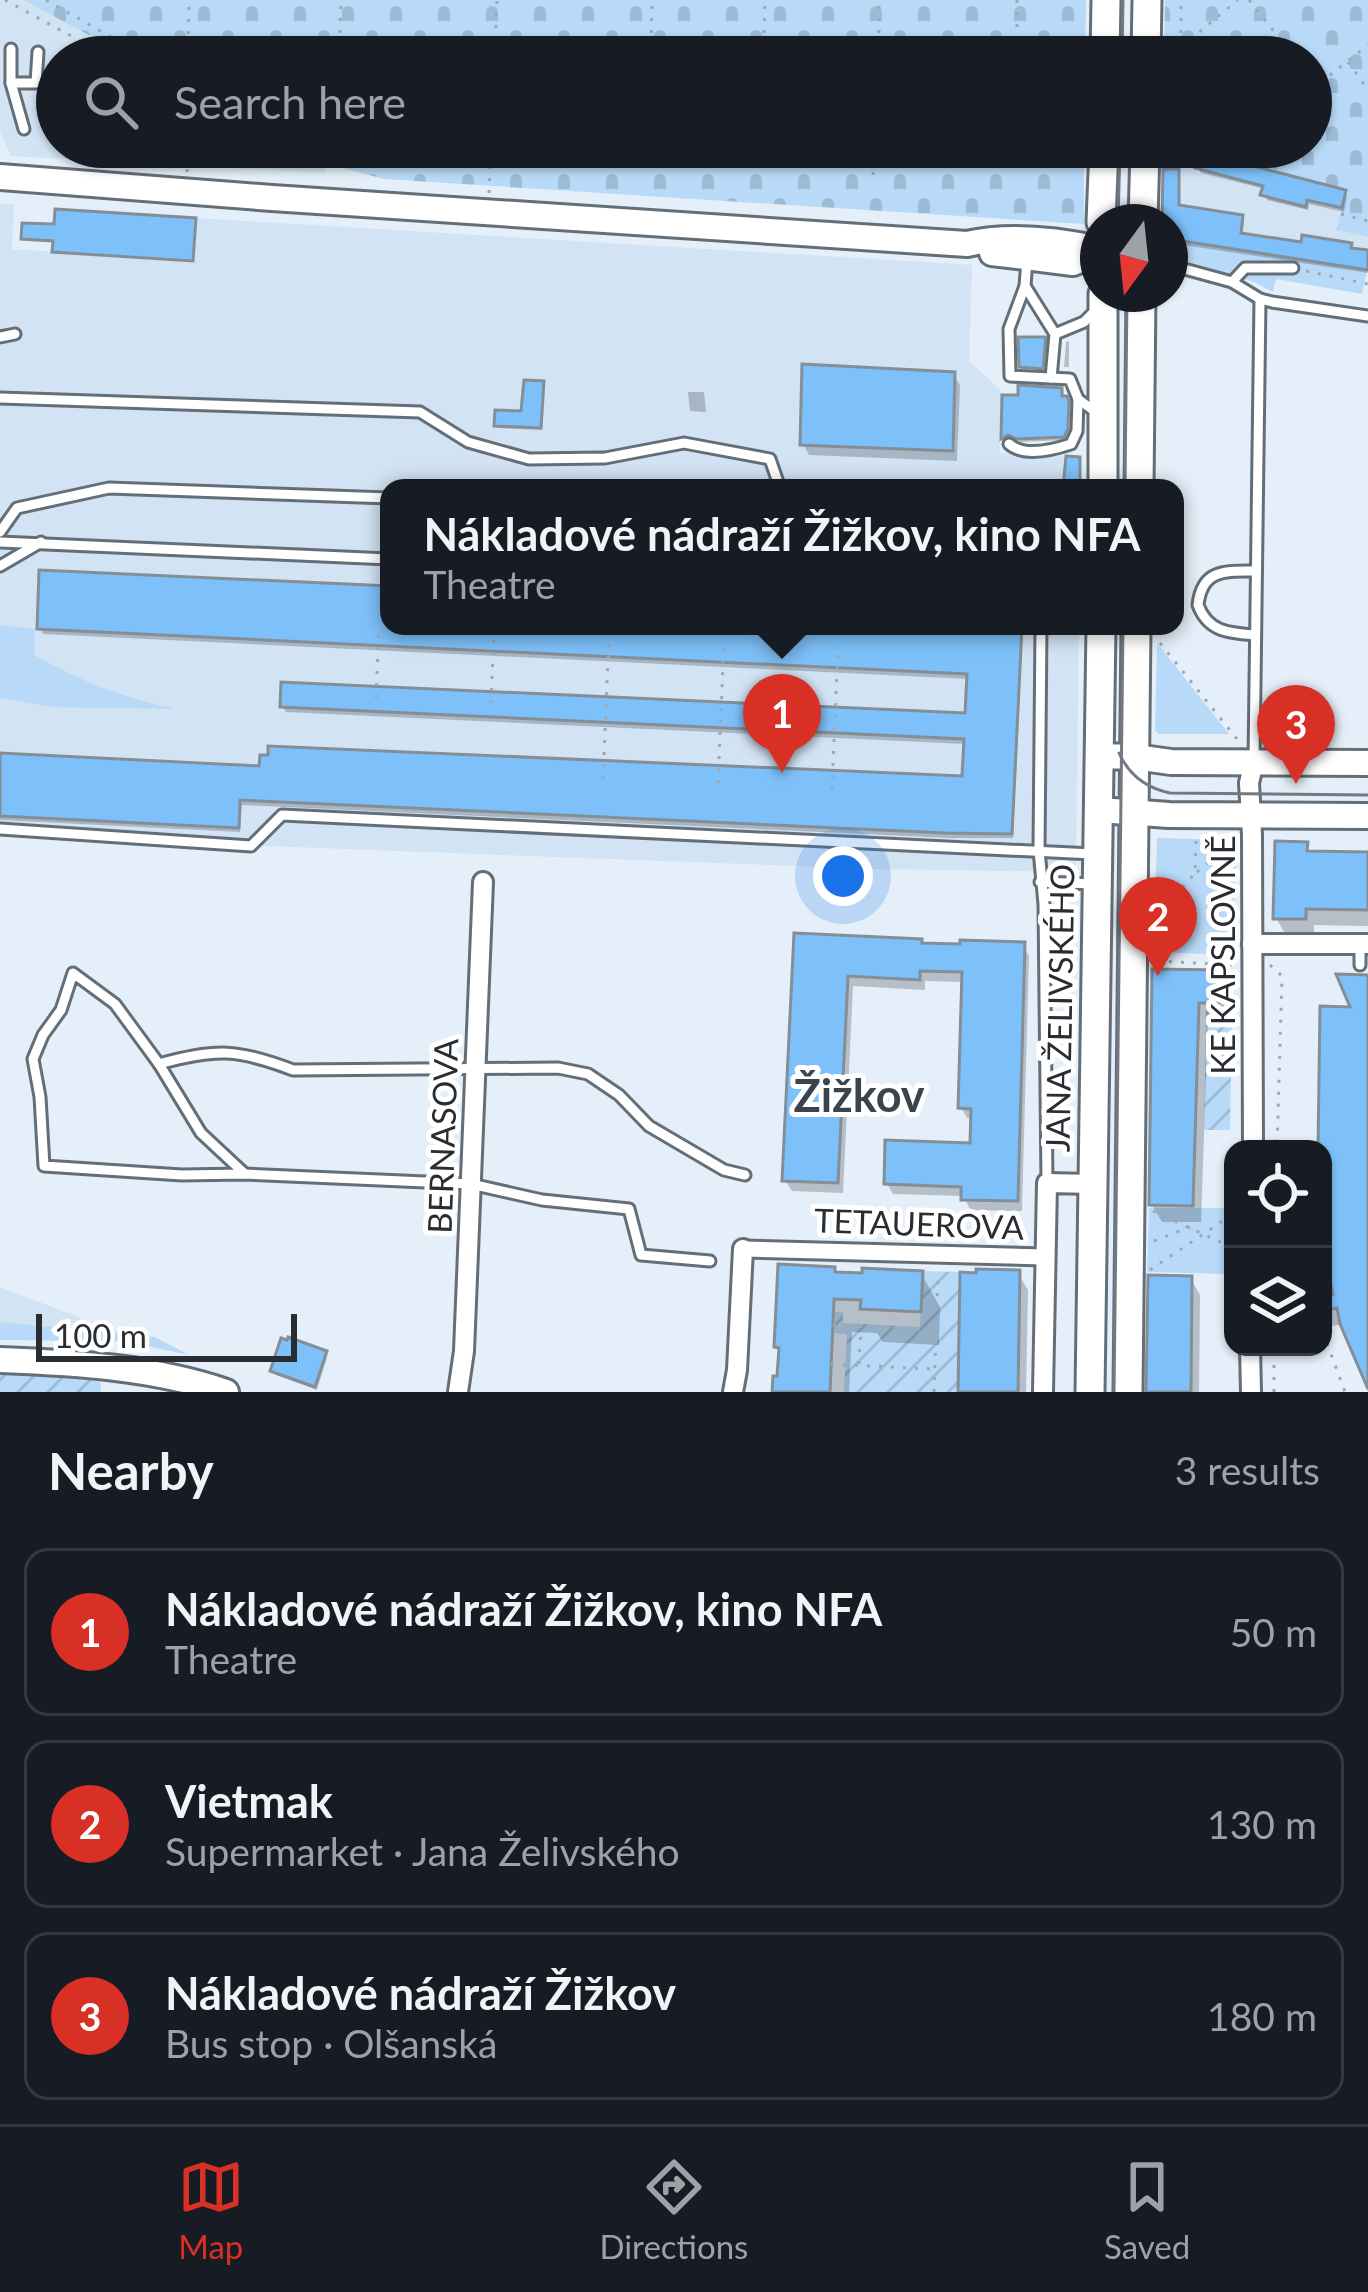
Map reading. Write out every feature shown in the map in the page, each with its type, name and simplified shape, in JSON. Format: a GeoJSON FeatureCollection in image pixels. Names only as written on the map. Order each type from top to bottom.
{"type":"FeatureCollection","features":[{"type":"Feature","properties":{"kind":"main road"},"geometry":{"type":"LineString","coordinates":[[1105,36],[1106,0]]}},
{"type":"Feature","properties":{"kind":"main road"},"geometry":{"type":"LineString","coordinates":[[1146,36],[1147,0]]}},
{"type":"Feature","properties":{"kind":"main road"},"geometry":{"type":"LineString","coordinates":[[1102,204],[1103,168]]}},
{"type":"Feature","properties":{"kind":"main road"},"geometry":{"type":"LineString","coordinates":[[1143,204],[1144,168]]}},
{"type":"Feature","properties":{"kind":"main road"},"geometry":{"type":"LineString","coordinates":[[1103,479],[1104,312]]}},
{"type":"Feature","properties":{"kind":"main road"},"geometry":{"type":"LineString","coordinates":[[1139,479],[1141,312]]}},
{"type":"Feature","properties":{"kind":"main road","name":"JANA ŽELIVSKÉHO"},"geometry":{"type":"LineString","coordinates":[[1090,1392],[1101,635]]}},
{"type":"Feature","properties":{"kind":"main road"},"geometry":{"type":"LineString","coordinates":[[1128,1392],[1133,814],[1144,635]]}},
{"type":"Feature","properties":{"kind":"street"},"geometry":{"type":"LineString","coordinates":[[0,177],[968,244],[989,240],[1080,248]]}},
{"type":"Feature","properties":{"kind":"street"},"geometry":{"type":"LineString","coordinates":[[968,244],[1027,259],[1080,260]]}},
{"type":"Feature","properties":{"kind":"street"},"geometry":{"type":"LineString","coordinates":[[1099,756],[1171,762],[1368,764]]}},
{"type":"Feature","properties":{"kind":"street","name":"KE KAPSLOVNĚ"},"geometry":{"type":"LineString","coordinates":[[1253,1140],[1246,825],[1254,761]]}},
{"type":"Feature","properties":{"kind":"street"},"geometry":{"type":"LineString","coordinates":[[1099,810],[1246,825],[1368,816]]}},
{"type":"Feature","properties":{"kind":"street","name":"BERNASOVA"},"geometry":{"type":"LineString","coordinates":[[458,1392],[464,1351],[483,882]]}},
{"type":"Feature","properties":{"kind":"street"},"geometry":{"type":"LineString","coordinates":[[1252,944],[1364,944]]}},
{"type":"Feature","properties":{"kind":"street","name":"TETAUEROVA"},"geometry":{"type":"LineString","coordinates":[[743,1249],[1045,1257],[1047,1183],[1093,1184]]}},
{"type":"Feature","properties":{"kind":"street"},"geometry":{"type":"LineString","coordinates":[[734,1392],[743,1249]]}},
{"type":"Feature","properties":{"kind":"street"},"geometry":{"type":"LineString","coordinates":[[1042,1392],[1045,1257]]}},
{"type":"Feature","properties":{"kind":"street"},"geometry":{"type":"LineString","coordinates":[[1250,1356],[1251,1392]]}},
{"type":"Feature","properties":{"kind":"street"},"geometry":{"type":"LineString","coordinates":[[0,1360],[149,1372],[226,1392]]}},
{"type":"Feature","properties":{"kind":"lane"},"geometry":{"type":"LineString","coordinates":[[10,49],[11,83],[24,129]]}},
{"type":"Feature","properties":{"kind":"lane"},"geometry":{"type":"LineString","coordinates":[[11,83],[36,82]]}},
{"type":"Feature","properties":{"kind":"lane"},"geometry":{"type":"LineString","coordinates":[[1010,394],[1010,329],[1027,259],[1035,249],[1056,243]]}},
{"type":"Feature","properties":{"kind":"lane"},"geometry":{"type":"LineString","coordinates":[[1232,282],[1245,268],[1293,268]]}},
{"type":"Feature","properties":{"kind":"lane"},"geometry":{"type":"LineString","coordinates":[[1188,270],[1232,282],[1260,298],[1368,316]]}},
{"type":"Feature","properties":{"kind":"lane"},"geometry":{"type":"LineString","coordinates":[[1024,286],[1055,334],[1051,378]]}},
{"type":"Feature","properties":{"kind":"lane"},"geometry":{"type":"LineString","coordinates":[[1254,761],[1260,298]]}},
{"type":"Feature","properties":{"kind":"lane"},"geometry":{"type":"LineString","coordinates":[[1055,334],[1084,322],[1093,312]]}},
{"type":"Feature","properties":{"kind":"lane"},"geometry":{"type":"LineString","coordinates":[[0,337],[15,334]]}},
{"type":"Feature","properties":{"kind":"lane"},"geometry":{"type":"LineString","coordinates":[[1009,444],[1022,452],[1071,444],[1077,430],[1078,399],[1070,380],[1010,376]]}},
{"type":"Feature","properties":{"kind":"lane"},"geometry":{"type":"LineString","coordinates":[[0,398],[419,412],[468,442],[529,459],[604,458],[684,443],[770,459],[777,479]]}},
{"type":"Feature","properties":{"kind":"lane"},"geometry":{"type":"LineString","coordinates":[[1078,399],[1103,418]]}},
{"type":"Feature","properties":{"kind":"lane"},"geometry":{"type":"LineString","coordinates":[[1257,444],[1270,443]]}},
{"type":"Feature","properties":{"kind":"lane"},"geometry":{"type":"LineString","coordinates":[[0,532],[17,508],[109,488],[380,498]]}},
{"type":"Feature","properties":{"kind":"lane"},"geometry":{"type":"LineString","coordinates":[[0,542],[380,559]]}},
{"type":"Feature","properties":{"kind":"lane"},"geometry":{"type":"LineString","coordinates":[[0,566],[41,542]]}},
{"type":"Feature","properties":{"kind":"lane"},"geometry":{"type":"LineString","coordinates":[[1255,571],[1216,573],[1202,587],[1198,605],[1200,614],[1216,629],[1255,634]]}},
{"type":"Feature","properties":{"kind":"lane"},"geometry":{"type":"LineString","coordinates":[[1041,635],[1039,850],[1044,904],[1047,1183]]}},
{"type":"Feature","properties":{"kind":"lane"},"geometry":{"type":"LineString","coordinates":[[0,829],[251,846],[283,815],[1099,854]]}},
{"type":"Feature","properties":{"kind":"lane"},"geometry":{"type":"LineString","coordinates":[[1040,882],[1097,884]]}},
{"type":"Feature","properties":{"kind":"lane"},"geometry":{"type":"LineString","coordinates":[[1360,965],[1364,944]]}},
{"type":"Feature","properties":{"kind":"lane"},"geometry":{"type":"LineString","coordinates":[[245,1174],[200,1132],[115,1004],[74,973],[61,1010],[33,1058],[44,1166],[472,1184],[542,1200],[628,1209],[641,1256],[710,1261]]}},
{"type":"Feature","properties":{"kind":"lane"},"geometry":{"type":"LineString","coordinates":[[159,1064],[225,1051],[257,1056],[293,1070],[558,1068],[588,1074],[649,1126],[724,1170],[745,1174]]}},
{"type":"Feature","properties":{"kind":"path"},"geometry":{"type":"LineString","coordinates":[[5,0],[71,36]]}},
{"type":"Feature","properties":{"kind":"path"},"geometry":{"type":"LineString","coordinates":[[46,0],[109,36]]}},
{"type":"Feature","properties":{"kind":"path"},"geometry":{"type":"LineString","coordinates":[[188,36],[189,0]]}},
{"type":"Feature","properties":{"kind":"path"},"geometry":{"type":"LineString","coordinates":[[340,36],[341,0]]}},
{"type":"Feature","properties":{"kind":"path"},"geometry":{"type":"LineString","coordinates":[[496,36],[497,0]]}},
{"type":"Feature","properties":{"kind":"path"},"geometry":{"type":"LineString","coordinates":[[652,0],[653,36]]}},
{"type":"Feature","properties":{"kind":"path"},"geometry":{"type":"LineString","coordinates":[[764,36],[765,0]]}},
{"type":"Feature","properties":{"kind":"path"},"geometry":{"type":"LineString","coordinates":[[879,0],[879,36]]}},
{"type":"Feature","properties":{"kind":"path"},"geometry":{"type":"LineString","coordinates":[[1017,0],[1017,36]]}},
{"type":"Feature","properties":{"kind":"path"},"geometry":{"type":"LineString","coordinates":[[1181,0],[1181,36]]}},
{"type":"Feature","properties":{"kind":"path"},"geometry":{"type":"LineString","coordinates":[[1194,36],[1238,0]]}},
{"type":"Feature","properties":{"kind":"path"},"geometry":{"type":"LineString","coordinates":[[1249,0],[1277,36]]}},
{"type":"Feature","properties":{"kind":"path"},"geometry":{"type":"LineString","coordinates":[[1332,73],[1368,45]]}},
{"type":"Feature","properties":{"kind":"path"},"geometry":{"type":"LineString","coordinates":[[1348,61],[1368,90]]}},
{"type":"Feature","properties":{"kind":"path"},"geometry":{"type":"LineString","coordinates":[[187,168],[187,174]]}},
{"type":"Feature","properties":{"kind":"path"},"geometry":{"type":"LineString","coordinates":[[489,194],[491,168]]}},
{"type":"Feature","properties":{"kind":"path"},"geometry":{"type":"LineString","coordinates":[[874,168],[874,175]]}},
{"type":"Feature","properties":{"kind":"path"},"geometry":{"type":"LineString","coordinates":[[1341,214],[1366,218]]}},
{"type":"Feature","properties":{"kind":"path"},"geometry":{"type":"LineString","coordinates":[[1293,268],[1368,284]]}},
{"type":"Feature","properties":{"kind":"path"},"geometry":{"type":"LineString","coordinates":[[376,698],[379,626]]}},
{"type":"Feature","properties":{"kind":"path"},"geometry":{"type":"LineString","coordinates":[[491,703],[494,635]]}},
{"type":"Feature","properties":{"kind":"path"},"geometry":{"type":"LineString","coordinates":[[1149,635],[1238,740]]}},
{"type":"Feature","properties":{"kind":"path"},"geometry":{"type":"LineString","coordinates":[[603,779],[609,636]]}},
{"type":"Feature","properties":{"kind":"path"},"geometry":{"type":"LineString","coordinates":[[718,783],[724,641]]}},
{"type":"Feature","properties":{"kind":"path"},"geometry":{"type":"LineString","coordinates":[[832,790],[838,646]]}},
{"type":"Feature","properties":{"kind":"path"},"geometry":{"type":"LineString","coordinates":[[1150,884],[1184,886],[1246,825]]}},
{"type":"Feature","properties":{"kind":"path"},"geometry":{"type":"LineString","coordinates":[[1195,873],[1196,834]]}},
{"type":"Feature","properties":{"kind":"path"},"geometry":{"type":"LineString","coordinates":[[1148,961],[1239,965]]}},
{"type":"Feature","properties":{"kind":"path"},"geometry":{"type":"LineString","coordinates":[[1270,967],[1282,976],[1277,1140]]}},
{"type":"Feature","properties":{"kind":"path"},"geometry":{"type":"LineString","coordinates":[[1142,1206],[1224,1244]]}},
{"type":"Feature","properties":{"kind":"path"},"geometry":{"type":"LineString","coordinates":[[1142,1276],[1224,1220]]}},
{"type":"Feature","properties":{"kind":"path"},"geometry":{"type":"LineString","coordinates":[[1143,1245],[1192,1227]]}},
{"type":"Feature","properties":{"kind":"path"},"geometry":{"type":"LineString","coordinates":[[934,1392],[939,1255]]}},
{"type":"Feature","properties":{"kind":"path"},"geometry":{"type":"LineString","coordinates":[[833,1325],[936,1330]]}},
{"type":"Feature","properties":{"kind":"path"},"geometry":{"type":"LineString","coordinates":[[859,1366],[861,1327]]}},
{"type":"Feature","properties":{"kind":"path"},"geometry":{"type":"LineString","coordinates":[[1274,1356],[1274,1392]]}},
{"type":"Feature","properties":{"kind":"path"},"geometry":{"type":"LineString","coordinates":[[1332,1356],[1345,1392]]}},
{"type":"Feature","properties":{"kind":"path"},"geometry":{"type":"LineString","coordinates":[[831,1364],[935,1370]]}},
{"type":"Feature","properties":{"kind":"shaded area"},"geometry":{"type":"Polygon","coordinates":[[[0,0],[23,0],[91,36],[36,36],[36,157],[11,156],[0,132],[0,0]]]}},
{"type":"Feature","properties":{"kind":"shaded area"},"geometry":{"type":"Polygon","coordinates":[[[233,168],[325,168],[325,173],[233,168]]]}},
{"type":"Feature","properties":{"kind":"shaded area"},"geometry":{"type":"Polygon","coordinates":[[[1163,168],[1262,168],[1346,190],[1338,229],[1368,237],[1368,264],[1188,241],[1188,204],[1162,204],[1163,168]]]}},
{"type":"Feature","properties":{"kind":"shaded area"},"geometry":{"type":"Polygon","coordinates":[[[0,204],[14,204],[12,249],[192,261],[196,218],[972,265],[969,361],[1001,390],[1000,453],[1080,457],[1080,479],[380,479],[380,635],[1079,635],[1076,872],[875,869],[0,836],[0,204]]]}},
{"type":"Feature","properties":{"kind":"shaded area"},"geometry":{"type":"Polygon","coordinates":[[[0,1287],[162,1349],[123,1341],[0,1340],[0,1287]]]}},
{"type":"Feature","properties":{"kind":"green space"},"geometry":{"type":"Polygon","coordinates":[[[23,0],[1086,0],[1085,36],[91,36],[23,0]]]}},
{"type":"Feature","properties":{"kind":"green space"},"geometry":{"type":"Polygon","coordinates":[[[1165,0],[1368,0],[1368,237],[1337,230],[1346,189],[1264,168],[1332,168],[1332,36],[1164,36],[1165,0]]]}},
{"type":"Feature","properties":{"kind":"green space"},"geometry":{"type":"Polygon","coordinates":[[[343,168],[1084,168],[1080,224],[384,179],[343,168]]]}},
{"type":"Feature","properties":{"kind":"green space"},"geometry":{"type":"Polygon","coordinates":[[[1188,242],[1367,270],[1362,294],[1276,279],[1273,292],[1188,261],[1188,242]]]}},
{"type":"Feature","properties":{"kind":"green space"},"geometry":{"type":"Polygon","coordinates":[[[0,625],[35,629],[34,655],[68,673],[176,709],[52,707],[0,698],[0,625]]]}},
{"type":"Feature","properties":{"kind":"green space"},"geometry":{"type":"Polygon","coordinates":[[[1157,643],[1229,734],[1155,731],[1157,643]]]}},
{"type":"Feature","properties":{"kind":"green space"},"geometry":{"type":"Polygon","coordinates":[[[1157,838],[1237,840],[1232,955],[1154,952],[1157,838]]]}},
{"type":"Feature","properties":{"kind":"green space"},"geometry":{"type":"Polygon","coordinates":[[[1206,1009],[1232,1009],[1230,1130],[1204,1130],[1206,1009]]]}},
{"type":"Feature","properties":{"kind":"green space"},"geometry":{"type":"Polygon","coordinates":[[[1149,1208],[1224,1208],[1224,1274],[1147,1272],[1149,1208]]]}},
{"type":"Feature","properties":{"kind":"green space"},"geometry":{"type":"Polygon","coordinates":[[[923,1271],[960,1272],[958,1392],[844,1392],[847,1334],[834,1333],[835,1312],[843,1312],[843,1323],[920,1327],[923,1271]]]}},
{"type":"Feature","properties":{"kind":"green space"},"geometry":{"type":"Polygon","coordinates":[[[0,1322],[155,1337],[189,1355],[123,1341],[0,1340],[0,1322]]]}},
{"type":"Feature","properties":{"kind":"green space"},"geometry":{"type":"Polygon","coordinates":[[[0,1371],[100,1377],[101,1392],[0,1392],[0,1371]]]}},
{"type":"Feature","properties":{"kind":"building"},"geometry":{"type":"Polygon","coordinates":[[[1195,168],[1261,168],[1346,190],[1342,208],[1307,200],[1306,207],[1260,195],[1263,186],[1195,168]]]}},
{"type":"Feature","properties":{"kind":"building"},"geometry":{"type":"Polygon","coordinates":[[[1163,169],[1179,169],[1179,204],[1162,204],[1163,169]]]}},
{"type":"Feature","properties":{"kind":"building"},"geometry":{"type":"Polygon","coordinates":[[[1188,206],[1243,215],[1241,233],[1352,243],[1351,248],[1368,250],[1368,270],[1188,242],[1188,206]]]}},
{"type":"Feature","properties":{"kind":"building"},"geometry":{"type":"Polygon","coordinates":[[[55,209],[196,218],[193,261],[52,252],[53,241],[21,239],[22,223],[54,224],[55,209]]]}},
{"type":"Feature","properties":{"kind":"building"},"geometry":{"type":"Polygon","coordinates":[[[1018,337],[1046,337],[1043,369],[1019,367],[1018,337]]]}},
{"type":"Feature","properties":{"kind":"building"},"geometry":{"type":"Polygon","coordinates":[[[802,364],[955,372],[953,451],[800,445],[802,364]]]}},
{"type":"Feature","properties":{"kind":"building"},"geometry":{"type":"Polygon","coordinates":[[[524,380],[544,381],[541,428],[494,426],[495,410],[521,411],[524,380]]]}},
{"type":"Feature","properties":{"kind":"building"},"geometry":{"type":"Polygon","coordinates":[[[1018,385],[1062,388],[1062,396],[1069,401],[1064,437],[1017,439],[1008,435],[1001,439],[1002,395],[1018,395],[1018,385]]]}},
{"type":"Feature","properties":{"kind":"building"},"geometry":{"type":"Polygon","coordinates":[[[1066,456],[1080,457],[1080,479],[1064,479],[1066,456]]]}},
{"type":"Feature","properties":{"kind":"building"},"geometry":{"type":"Polygon","coordinates":[[[39,570],[380,586],[380,635],[1022,635],[1012,834],[240,800],[239,828],[0,816],[0,753],[259,766],[260,755],[268,755],[268,746],[962,776],[964,739],[280,707],[281,682],[965,713],[967,674],[37,629],[39,570]]]}},
{"type":"Feature","properties":{"kind":"building"},"geometry":{"type":"Polygon","coordinates":[[[1275,841],[1308,842],[1307,851],[1368,852],[1368,910],[1306,909],[1306,919],[1273,919],[1275,841]]]}},
{"type":"Feature","properties":{"kind":"building"},"geometry":{"type":"Polygon","coordinates":[[[794,933],[922,939],[922,943],[1025,942],[1018,1201],[961,1200],[961,1187],[884,1184],[885,1140],[970,1143],[971,1109],[958,1108],[962,972],[920,971],[920,980],[848,976],[838,1183],[782,1181],[794,933]]]}},
{"type":"Feature","properties":{"kind":"building"},"geometry":{"type":"Polygon","coordinates":[[[1152,969],[1220,970],[1219,1003],[1199,1003],[1193,1206],[1149,1205],[1152,969]]]}},
{"type":"Feature","properties":{"kind":"building"},"geometry":{"type":"Polygon","coordinates":[[[1336,974],[1368,975],[1368,1389],[1337,1308],[1332,1309],[1332,1140],[1318,1140],[1320,1006],[1350,1007],[1336,974]]]}},
{"type":"Feature","properties":{"kind":"building"},"geometry":{"type":"Polygon","coordinates":[[[778,1264],[835,1267],[835,1272],[862,1273],[862,1268],[923,1271],[921,1312],[860,1309],[861,1300],[834,1299],[830,1392],[772,1392],[779,1348],[774,1347],[778,1264]]]}},
{"type":"Feature","properties":{"kind":"building"},"geometry":{"type":"Polygon","coordinates":[[[976,1269],[1020,1270],[1018,1392],[958,1392],[960,1272],[976,1273],[976,1269]]]}},
{"type":"Feature","properties":{"kind":"building"},"geometry":{"type":"Polygon","coordinates":[[[1148,1275],[1192,1276],[1191,1392],[1146,1392],[1148,1275]]]}},
{"type":"Feature","properties":{"kind":"building"},"geometry":{"type":"Polygon","coordinates":[[[281,1338],[327,1351],[315,1387],[270,1371],[281,1338]]]}},
{"type":"Feature","properties":{"kind":"tram line"},"geometry":{"type":"LineString","coordinates":[[1122,36],[1123,0]]}},
{"type":"Feature","properties":{"kind":"tram line"},"geometry":{"type":"LineString","coordinates":[[1118,204],[1119,168]]}},
{"type":"Feature","properties":{"kind":"tram line"},"geometry":{"type":"LineString","coordinates":[[1125,479],[1127,312]]}},
{"type":"Feature","properties":{"kind":"tram line"},"geometry":{"type":"LineString","coordinates":[[1114,1392],[1123,635]]}},
{"type":"Feature","properties":{"kind":"tram line"},"geometry":{"type":"LineString","coordinates":[[1119,753],[1139,779],[1170,793],[1368,795]]}},
{"type":"Feature","properties":{"kind":"place","name":"Nákladové nádraží Žižkov, kino NFA"},"geometry":{"type":"Point","coordinates":[782,773]}},
{"type":"Feature","properties":{"kind":"place","name":"Nákladové nádraží Žižkov"},"geometry":{"type":"Point","coordinates":[1296,784]}},
{"type":"Feature","properties":{"kind":"place","name":"Vietmak"},"geometry":{"type":"Point","coordinates":[1158,976]}},
{"type":"Feature","properties":{"kind":"district","name":"Žižkov"},"geometry":{"type":"Point","coordinates":[859,1096]}}]}
